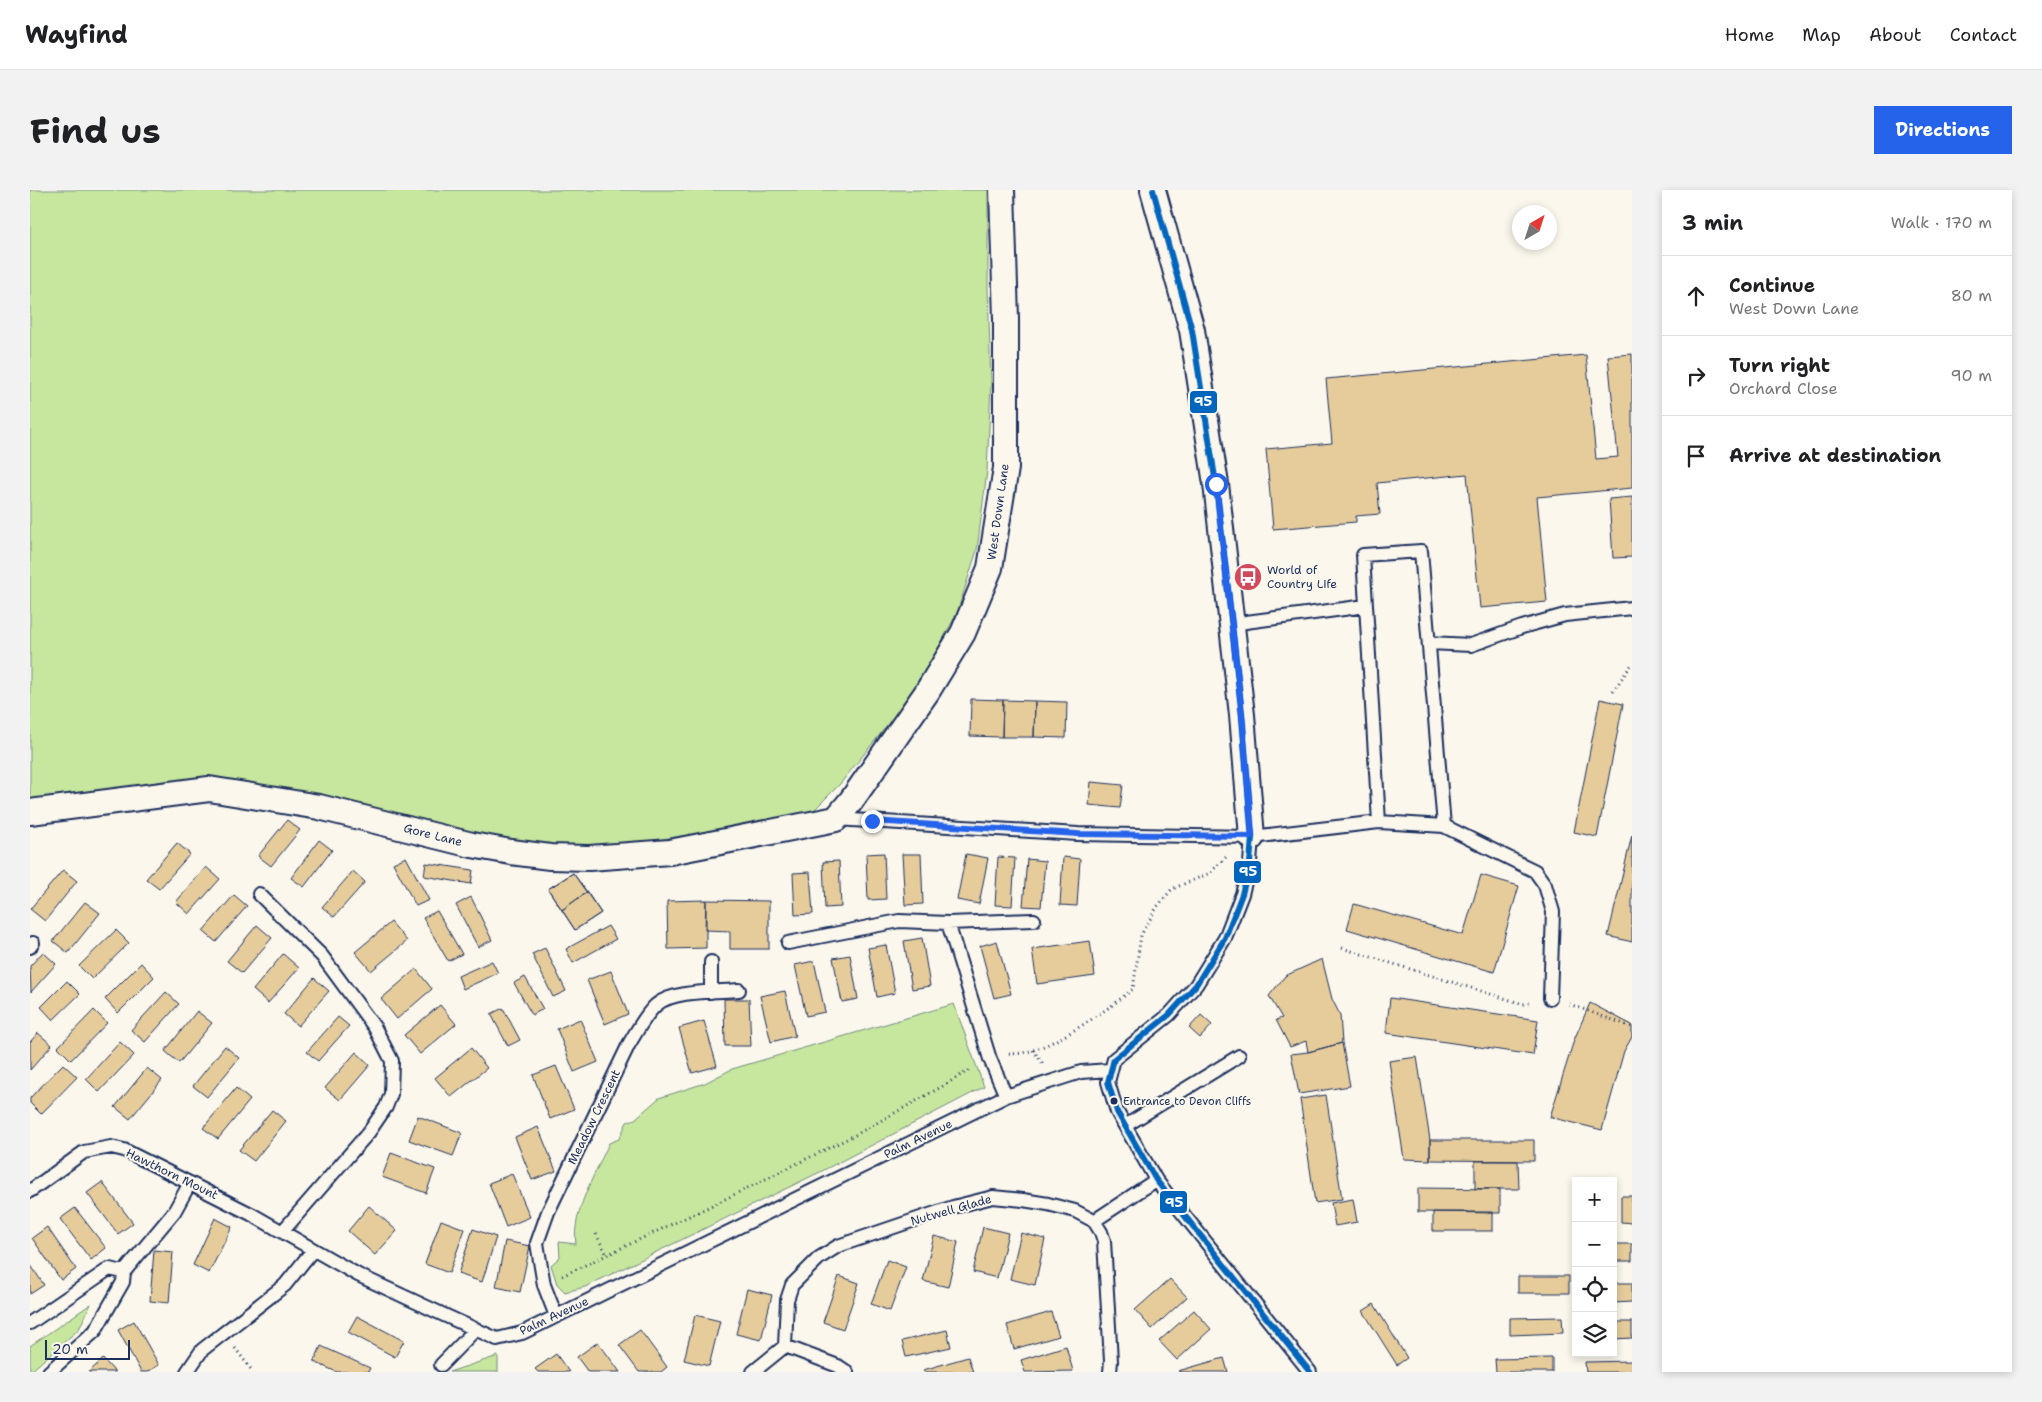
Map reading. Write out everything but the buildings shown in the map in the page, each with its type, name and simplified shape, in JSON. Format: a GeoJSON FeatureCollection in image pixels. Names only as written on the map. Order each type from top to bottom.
{"type":"FeatureCollection","features":[{"type":"Feature","properties":{"kind":"street","name":"West Down Lane"},"geometry":{"type":"LineString","coordinates":[[836,819],[851,801],[922,699],[964,633],[990,568],[1006,468],[1006,319],[1002,190]]}},
{"type":"Feature","properties":{"kind":"street"},"geometry":{"type":"LineString","coordinates":[[1153,190],[1192,330],[1216,484],[1242,715],[1252,836]]}},
{"type":"Feature","properties":{"kind":"street","name":"Gore Lane"},"geometry":{"type":"LineString","coordinates":[[30,812],[209,789],[319,807],[472,845],[550,857],[589,858],[670,852],[836,819]]}},
{"type":"Feature","properties":{"kind":"lane"},"geometry":{"type":"LineString","coordinates":[[1378,822],[1363,555],[1422,551],[1444,826]]}},
{"type":"Feature","properties":{"kind":"lane"},"geometry":{"type":"LineString","coordinates":[[1231,624],[1366,606]]}},
{"type":"Feature","properties":{"kind":"lane"},"geometry":{"type":"LineString","coordinates":[[1429,644],[1471,645],[1522,627],[1565,615],[1632,608]]}},
{"type":"Feature","properties":{"kind":"lane"},"geometry":{"type":"LineString","coordinates":[[836,819],[1078,834],[1252,836],[1378,822],[1444,826],[1535,871],[1545,885],[1552,912],[1550,998]]}},
{"type":"Feature","properties":{"kind":"lane"},"geometry":{"type":"LineString","coordinates":[[1252,836],[1250,863],[1242,894],[1225,938],[1196,985],[1169,1015],[1114,1059],[1108,1082],[1117,1112],[1156,1180],[1310,1372]]}},
{"type":"Feature","properties":{"kind":"lane"},"geometry":{"type":"LineString","coordinates":[[260,894],[322,956],[375,1028],[392,1061],[391,1094],[386,1107],[369,1132],[282,1232]]}},
{"type":"Feature","properties":{"kind":"lane"},"geometry":{"type":"LineString","coordinates":[[788,943],[899,921],[948,923],[1034,920]]}},
{"type":"Feature","properties":{"kind":"lane"},"geometry":{"type":"LineString","coordinates":[[948,923],[990,1059],[1006,1096]]}},
{"type":"Feature","properties":{"kind":"lane"},"geometry":{"type":"LineString","coordinates":[[711,962],[712,992]]}},
{"type":"Feature","properties":{"kind":"lane","name":"Meadow Crescent"},"geometry":{"type":"LineString","coordinates":[[556,1316],[544,1285],[537,1244],[548,1212],[630,1044],[645,1018],[657,1005],[672,996],[739,990]]}},
{"type":"Feature","properties":{"kind":"lane"},"geometry":{"type":"LineString","coordinates":[[1125,1126],[1239,1056]]}},
{"type":"Feature","properties":{"kind":"lane","name":"Palm Avenue"},"geometry":{"type":"LineString","coordinates":[[313,1250],[358,1275],[497,1339],[522,1333],[1006,1096],[1081,1072],[1110,1070]]}},
{"type":"Feature","properties":{"kind":"lane","name":"Hawthorn Mount"},"geometry":{"type":"LineString","coordinates":[[30,1191],[84,1152],[111,1147],[124,1150],[190,1183],[313,1250]]}},
{"type":"Feature","properties":{"kind":"lane"},"geometry":{"type":"LineString","coordinates":[[1110,1372],[1112,1361],[1104,1241],[1101,1232],[1094,1222],[1156,1180]]}},
{"type":"Feature","properties":{"kind":"lane"},"geometry":{"type":"LineString","coordinates":[[49,1372],[76,1350],[94,1331],[123,1282],[124,1272],[174,1212],[190,1183]]}},
{"type":"Feature","properties":{"kind":"lane","name":"Nutwell Glade"},"geometry":{"type":"LineString","coordinates":[[784,1346],[787,1300],[792,1284],[819,1258],[838,1246],[953,1207],[993,1197],[1048,1204],[1075,1211],[1094,1222]]}},
{"type":"Feature","properties":{"kind":"lane"},"geometry":{"type":"LineString","coordinates":[[187,1372],[202,1350],[285,1285],[313,1250]]}},
{"type":"Feature","properties":{"kind":"lane"},"geometry":{"type":"LineString","coordinates":[[30,1324],[109,1269],[124,1272]]}},
{"type":"Feature","properties":{"kind":"lane"},"geometry":{"type":"LineString","coordinates":[[441,1365],[476,1329]]}},
{"type":"Feature","properties":{"kind":"lane"},"geometry":{"type":"LineString","coordinates":[[753,1372],[784,1346],[838,1366],[847,1372]]}},
{"type":"Feature","properties":{"kind":"path"},"geometry":{"type":"LineString","coordinates":[[1613,691],[1632,664]]}},
{"type":"Feature","properties":{"kind":"path"},"geometry":{"type":"LineString","coordinates":[[1342,948],[1523,1004],[1550,998],[1632,1027]]}},
{"type":"Feature","properties":{"kind":"path"},"geometry":{"type":"LineString","coordinates":[[596,1234],[607,1255]]}},
{"type":"Feature","properties":{"kind":"path"},"geometry":{"type":"LineString","coordinates":[[245,1362],[253,1372]]}},
{"type":"Feature","properties":{"kind":"green space"},"geometry":{"type":"Polygon","coordinates":[[[30,190],[988,190],[991,384],[987,471],[977,550],[957,613],[905,703],[840,784],[808,816],[605,848],[540,847],[498,842],[267,787],[30,805],[30,190]]]}},
{"type":"Feature","properties":{"kind":"green space"},"geometry":{"type":"Polygon","coordinates":[[[954,1004],[984,1087],[822,1171],[585,1287],[565,1292],[557,1284],[551,1265],[560,1257],[559,1242],[576,1244],[575,1232],[581,1206],[609,1143],[619,1139],[627,1122],[635,1119],[659,1098],[705,1083],[732,1069],[954,1004]]]}},
{"type":"Feature","properties":{"kind":"green space"},"geometry":{"type":"Polygon","coordinates":[[[91,1304],[79,1329],[30,1372],[30,1346],[91,1304]]]}},
{"type":"Feature","properties":{"kind":"green space"},"geometry":{"type":"Polygon","coordinates":[[[498,1356],[498,1372],[449,1372],[498,1356]]]}},
{"type":"Feature","properties":{"kind":"transit line","name":"95"},"geometry":{"type":"LineString","coordinates":[[1153,190],[1192,330],[1216,484],[1242,715],[1252,837],[1250,863],[1242,894],[1225,938],[1196,985],[1169,1015],[1114,1059],[1108,1082],[1117,1112],[1156,1180],[1310,1372]]}},
{"type":"Feature","properties":{"kind":"place","name":"World of Country Life"},"geometry":{"type":"Point","coordinates":[1248,577]}},
{"type":"Feature","properties":{"kind":"place","name":"Entrance to Devon Cliffs"},"geometry":{"type":"Point","coordinates":[1114,1101]}},
{"type":"Feature","properties":{"kind":"route"},"geometry":{"type":"LineString","coordinates":[[872,821],[1078,834],[1252,836],[1242,715],[1216,484]]}}]}
